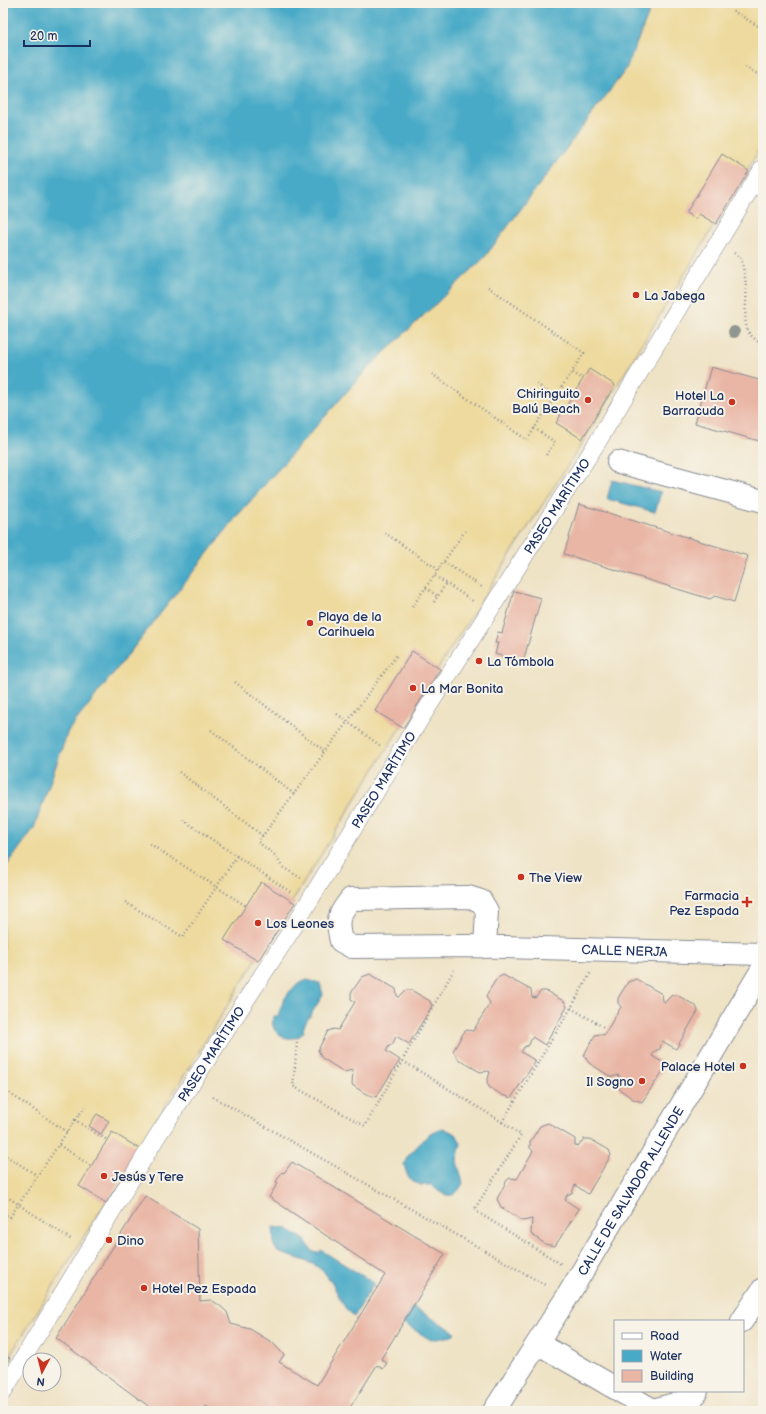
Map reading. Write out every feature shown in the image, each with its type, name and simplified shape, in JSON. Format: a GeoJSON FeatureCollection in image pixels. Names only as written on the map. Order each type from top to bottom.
{"type":"FeatureCollection","features":[{"type":"Feature","properties":{"kind":"street","name":"PASEO MARÍTIMO"},"geometry":{"type":"LineString","coordinates":[[3,1392],[156,1138],[307,904],[396,758],[595,446],[763,168]]}},
{"type":"Feature","properties":{"kind":"street"},"geometry":{"type":"LineString","coordinates":[[618,462],[763,501]]}},
{"type":"Feature","properties":{"kind":"street","name":"CALLE NERJA"},"geometry":{"type":"LineString","coordinates":[[476,947],[487,911],[481,901],[468,897],[352,899],[340,912],[337,925],[341,941],[352,947],[476,947],[763,954]]}},
{"type":"Feature","properties":{"kind":"street","name":"CALLE DE SALVADOR ALLENDE"},"geometry":{"type":"LineString","coordinates":[[494,1411],[539,1344],[763,968]]}},
{"type":"Feature","properties":{"kind":"street"},"geometry":{"type":"LineString","coordinates":[[743,1320],[763,1289]]}},
{"type":"Feature","properties":{"kind":"street"},"geometry":{"type":"LineString","coordinates":[[539,1344],[614,1387]]}},
{"type":"Feature","properties":{"kind":"street"},"geometry":{"type":"LineString","coordinates":[[622,1392],[653,1410],[692,1399],[696,1392]]}},
{"type":"Feature","properties":{"kind":"path"},"geometry":{"type":"LineString","coordinates":[[733,11],[763,29]]}},
{"type":"Feature","properties":{"kind":"path"},"geometry":{"type":"LineString","coordinates":[[745,67],[763,77]]}},
{"type":"Feature","properties":{"kind":"path"},"geometry":{"type":"LineString","coordinates":[[718,243],[741,258],[747,290],[745,306],[748,331],[753,339],[763,344]]}},
{"type":"Feature","properties":{"kind":"path"},"geometry":{"type":"LineString","coordinates":[[432,374],[527,440],[572,372],[584,353],[488,288]]}},
{"type":"Feature","properties":{"kind":"path"},"geometry":{"type":"LineString","coordinates":[[572,372],[583,379]]}},
{"type":"Feature","properties":{"kind":"path"},"geometry":{"type":"LineString","coordinates":[[537,384],[555,397]]}},
{"type":"Feature","properties":{"kind":"path"},"geometry":{"type":"LineString","coordinates":[[548,407],[561,415]]}},
{"type":"Feature","properties":{"kind":"path"},"geometry":{"type":"LineString","coordinates":[[534,428],[555,442],[546,455]]}},
{"type":"Feature","properties":{"kind":"path"},"geometry":{"type":"LineString","coordinates":[[412,607],[465,531]]}},
{"type":"Feature","properties":{"kind":"path"},"geometry":{"type":"LineString","coordinates":[[384,533],[439,570]]}},
{"type":"Feature","properties":{"kind":"path"},"geometry":{"type":"LineString","coordinates":[[444,562],[499,598]]}},
{"type":"Feature","properties":{"kind":"path"},"geometry":{"type":"LineString","coordinates":[[435,576],[490,612]]}},
{"type":"Feature","properties":{"kind":"path"},"geometry":{"type":"LineString","coordinates":[[434,602],[446,583]]}},
{"type":"Feature","properties":{"kind":"path"},"geometry":{"type":"LineString","coordinates":[[426,588],[438,596]]}},
{"type":"Feature","properties":{"kind":"path"},"geometry":{"type":"LineString","coordinates":[[317,888],[282,866],[276,856],[258,842],[396,654]]}},
{"type":"Feature","properties":{"kind":"path"},"geometry":{"type":"LineString","coordinates":[[235,682],[325,752]]}},
{"type":"Feature","properties":{"kind":"path"},"geometry":{"type":"LineString","coordinates":[[337,714],[396,758]]}},
{"type":"Feature","properties":{"kind":"path"},"geometry":{"type":"LineString","coordinates":[[211,730],[294,794]]}},
{"type":"Feature","properties":{"kind":"path"},"geometry":{"type":"LineString","coordinates":[[179,772],[263,836]]}},
{"type":"Feature","properties":{"kind":"path"},"geometry":{"type":"LineString","coordinates":[[183,820],[307,904]]}},
{"type":"Feature","properties":{"kind":"path"},"geometry":{"type":"LineString","coordinates":[[150,844],[246,906]]}},
{"type":"Feature","properties":{"kind":"path"},"geometry":{"type":"LineString","coordinates":[[125,902],[183,937],[238,856]]}},
{"type":"Feature","properties":{"kind":"path"},"geometry":{"type":"LineString","coordinates":[[297,1043],[293,1086],[365,1126],[403,1061],[476,947]]}},
{"type":"Feature","properties":{"kind":"path"},"geometry":{"type":"LineString","coordinates":[[502,1122],[571,1008],[602,950]]}},
{"type":"Feature","properties":{"kind":"path"},"geometry":{"type":"LineString","coordinates":[[571,1008],[605,1028]]}},
{"type":"Feature","properties":{"kind":"path"},"geometry":{"type":"LineString","coordinates":[[403,1061],[521,1135],[474,1210],[580,1276]]}},
{"type":"Feature","properties":{"kind":"path"},"geometry":{"type":"LineString","coordinates":[[3,1089],[68,1132]]}},
{"type":"Feature","properties":{"kind":"path"},"geometry":{"type":"LineString","coordinates":[[214,1097],[567,1297]]}},
{"type":"Feature","properties":{"kind":"path"},"geometry":{"type":"LineString","coordinates":[[3,1213],[10,1217],[84,1107]]}},
{"type":"Feature","properties":{"kind":"path"},"geometry":{"type":"LineString","coordinates":[[76,1120],[107,1140]]}},
{"type":"Feature","properties":{"kind":"path"},"geometry":{"type":"LineString","coordinates":[[59,1145],[91,1166]]}},
{"type":"Feature","properties":{"kind":"path"},"geometry":{"type":"LineString","coordinates":[[3,1154],[38,1176]]}},
{"type":"Feature","properties":{"kind":"path"},"geometry":{"type":"LineString","coordinates":[[3,1194],[88,1251]]}},
{"type":"Feature","properties":{"kind":"sand","name":"Playa de la Carihuela"},"geometry":{"type":"Polygon","coordinates":[[[653,3],[763,3],[763,142],[743,178],[587,435],[396,734],[3,1367],[3,871],[34,828],[68,731],[237,516],[367,369],[484,258],[626,69],[653,3]]]}},
{"type":"Feature","properties":{"kind":"water"},"geometry":{"type":"Polygon","coordinates":[[[3,3],[653,3],[626,69],[484,258],[367,369],[237,516],[68,731],[34,828],[3,871],[3,3]]]}},
{"type":"Feature","properties":{"kind":"water"},"geometry":{"type":"Polygon","coordinates":[[[612,480],[661,492],[655,512],[607,499],[612,480]]]}},
{"type":"Feature","properties":{"kind":"water"},"geometry":{"type":"Polygon","coordinates":[[[307,980],[320,983],[323,995],[305,1024],[303,1029],[304,1032],[293,1038],[282,1036],[277,1033],[274,1028],[272,1023],[273,1016],[278,1016],[282,1004],[291,990],[307,980]]]}},
{"type":"Feature","properties":{"kind":"water"},"geometry":{"type":"Polygon","coordinates":[[[443,1128],[456,1134],[461,1143],[457,1161],[463,1183],[453,1195],[445,1195],[432,1185],[421,1185],[414,1182],[408,1177],[404,1165],[407,1157],[430,1133],[443,1128]]]}},
{"type":"Feature","properties":{"kind":"water"},"geometry":{"type":"Polygon","coordinates":[[[273,1227],[288,1229],[305,1240],[313,1252],[318,1253],[321,1250],[374,1283],[354,1317],[345,1308],[331,1281],[317,1266],[278,1252],[274,1246],[273,1227]]]}},
{"type":"Feature","properties":{"kind":"water"},"geometry":{"type":"Polygon","coordinates":[[[413,1307],[455,1332],[452,1336],[431,1340],[403,1323],[413,1307]]]}},
{"type":"Feature","properties":{"kind":"building"},"geometry":{"type":"Polygon","coordinates":[[[722,154],[749,171],[716,224],[699,214],[696,219],[686,213],[722,154]]]}},
{"type":"Feature","properties":{"kind":"building","name":"Hotel La Barracuda"},"geometry":{"type":"Polygon","coordinates":[[[711,367],[763,381],[763,442],[695,423],[711,367]]]}},
{"type":"Feature","properties":{"kind":"building","name":"Chiringuito Balú Beach"},"geometry":{"type":"Polygon","coordinates":[[[589,369],[615,385],[582,439],[556,423],[589,369]]]}},
{"type":"Feature","properties":{"kind":"building"},"geometry":{"type":"Polygon","coordinates":[[[579,504],[748,556],[734,602],[715,596],[710,599],[564,554],[579,504]]]}},
{"type":"Feature","properties":{"kind":"building"},"geometry":{"type":"Polygon","coordinates":[[[514,591],[541,598],[523,662],[495,654],[498,643],[495,643],[498,632],[502,633],[514,591]]]}},
{"type":"Feature","properties":{"kind":"building"},"geometry":{"type":"Polygon","coordinates":[[[412,651],[440,669],[403,728],[375,711],[412,651]]]}},
{"type":"Feature","properties":{"kind":"building","name":"Los Leones"},"geometry":{"type":"Polygon","coordinates":[[[261,882],[295,903],[258,961],[224,940],[261,882]]]}},
{"type":"Feature","properties":{"kind":"building"},"geometry":{"type":"Polygon","coordinates":[[[370,974],[396,989],[397,996],[399,997],[406,990],[411,990],[430,1001],[432,1006],[409,1044],[396,1036],[393,1044],[389,1046],[386,1051],[400,1060],[376,1097],[366,1094],[352,1085],[353,1070],[344,1072],[322,1058],[318,1050],[328,1031],[334,1029],[338,1030],[355,1002],[351,999],[351,993],[362,977],[370,974]]]}},
{"type":"Feature","properties":{"kind":"building"},"geometry":{"type":"Polygon","coordinates":[[[503,975],[531,990],[532,997],[535,998],[541,991],[546,991],[565,1002],[567,1007],[545,1045],[532,1037],[529,1045],[524,1047],[521,1052],[536,1061],[511,1098],[502,1095],[489,1087],[487,1082],[490,1072],[480,1072],[458,1059],[453,1051],[464,1032],[467,1030],[473,1031],[490,1003],[486,997],[487,994],[497,978],[503,975]]]}},
{"type":"Feature","properties":{"kind":"building"},"geometry":{"type":"Polygon","coordinates":[[[636,979],[662,994],[663,1001],[665,1002],[672,995],[677,995],[696,1006],[698,1011],[676,1049],[662,1041],[660,1049],[655,1051],[652,1056],[667,1065],[642,1102],[633,1099],[619,1089],[619,1075],[611,1077],[589,1063],[584,1055],[595,1035],[604,1035],[621,1007],[618,1003],[618,998],[628,982],[636,979]]]}},
{"type":"Feature","properties":{"kind":"building"},"geometry":{"type":"Polygon","coordinates":[[[97,1114],[109,1121],[101,1134],[89,1126],[97,1114]]]}},
{"type":"Feature","properties":{"kind":"building"},"geometry":{"type":"Polygon","coordinates":[[[548,1123],[575,1139],[575,1145],[578,1146],[584,1139],[590,1139],[609,1150],[611,1155],[588,1194],[575,1185],[572,1193],[567,1195],[565,1200],[579,1209],[555,1246],[545,1244],[531,1234],[532,1219],[523,1221],[501,1207],[497,1199],[507,1180],[510,1178],[517,1179],[533,1151],[530,1148],[530,1142],[540,1126],[548,1123]]]}},
{"type":"Feature","properties":{"kind":"building","name":"Jesús y Tere"},"geometry":{"type":"Polygon","coordinates":[[[112,1132],[140,1149],[106,1203],[79,1186],[112,1132]]]}},
{"type":"Feature","properties":{"kind":"building","name":"Hotel Pez Espada"},"geometry":{"type":"Polygon","coordinates":[[[292,1162],[445,1254],[381,1359],[387,1363],[383,1369],[377,1365],[351,1406],[354,1411],[214,1411],[206,1406],[203,1411],[155,1411],[56,1338],[145,1196],[198,1229],[200,1301],[211,1300],[227,1312],[231,1324],[250,1329],[273,1343],[284,1355],[279,1362],[317,1385],[385,1275],[269,1197],[278,1183],[276,1182],[282,1172],[284,1173],[292,1162]]]}},
{"type":"Feature","properties":{"kind":"building"},"geometry":{"type":"Polygon","coordinates":[[[3,1355],[10,1358],[3,1369],[3,1355]]]}},
{"type":"Feature","properties":{"kind":"place","name":"La Jabega"},"geometry":{"type":"Point","coordinates":[636,295]}},
{"type":"Feature","properties":{"kind":"place","name":"Chiringuito Balú Beach"},"geometry":{"type":"Point","coordinates":[588,400]}},
{"type":"Feature","properties":{"kind":"place","name":"Hotel La Barracuda"},"geometry":{"type":"Point","coordinates":[732,402]}},
{"type":"Feature","properties":{"kind":"place","name":"Playa de la Carihuela"},"geometry":{"type":"Point","coordinates":[310,623]}},
{"type":"Feature","properties":{"kind":"place","name":"La Tómbola"},"geometry":{"type":"Point","coordinates":[479,661]}},
{"type":"Feature","properties":{"kind":"place","name":"La Mar Bonita"},"geometry":{"type":"Point","coordinates":[413,688]}},
{"type":"Feature","properties":{"kind":"place","name":"The View"},"geometry":{"type":"Point","coordinates":[521,877]}},
{"type":"Feature","properties":{"kind":"place","name":"Farmacia Pez Espada"},"geometry":{"type":"Point","coordinates":[747,902]}},
{"type":"Feature","properties":{"kind":"place","name":"Los Leones"},"geometry":{"type":"Point","coordinates":[258,923]}},
{"type":"Feature","properties":{"kind":"place","name":"Palace Hotel"},"geometry":{"type":"Point","coordinates":[743,1066]}},
{"type":"Feature","properties":{"kind":"place","name":"Il Sogno"},"geometry":{"type":"Point","coordinates":[642,1081]}},
{"type":"Feature","properties":{"kind":"place","name":"Jesús y Tere"},"geometry":{"type":"Point","coordinates":[104,1176]}},
{"type":"Feature","properties":{"kind":"place","name":"Dino"},"geometry":{"type":"Point","coordinates":[109,1240]}},
{"type":"Feature","properties":{"kind":"place","name":"Hotel Pez Espada"},"geometry":{"type":"Point","coordinates":[144,1288]}}]}
